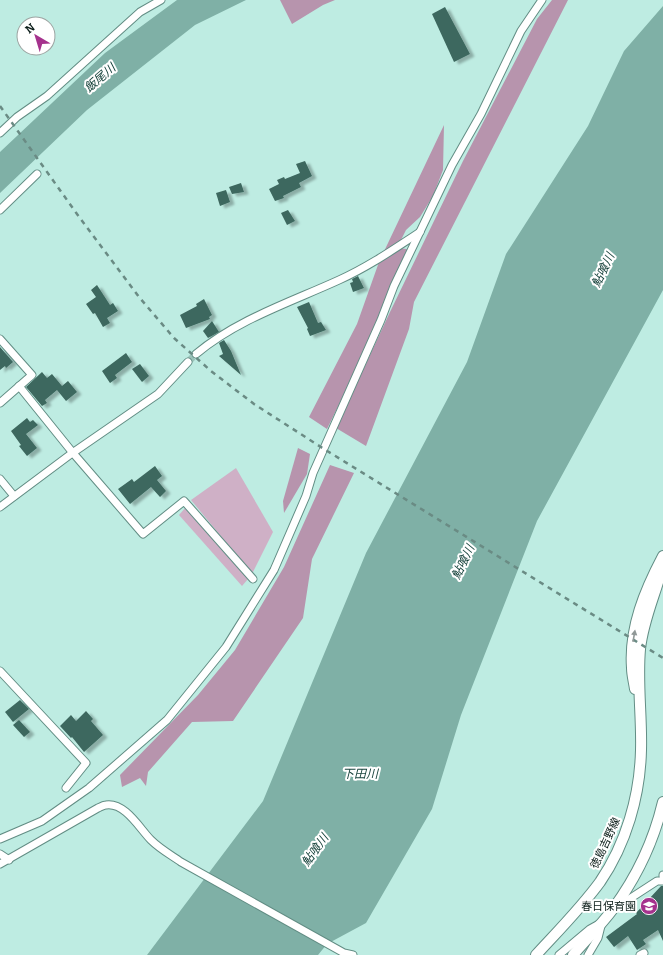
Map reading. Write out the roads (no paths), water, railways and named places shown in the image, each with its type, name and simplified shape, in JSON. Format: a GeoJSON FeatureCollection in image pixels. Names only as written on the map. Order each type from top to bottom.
{"type":"FeatureCollection","features":[{"type":"Feature","properties":{"kind":"main road","name":"徳島吉野線"},"geometry":{"type":"LineString","coordinates":[[640,717],[632,668],[632,646],[642,602],[649,582],[663,556]]}},
{"type":"Feature","properties":{"kind":"main road","name":"徳島吉野線"},"geometry":{"type":"LineString","coordinates":[[536,955],[600,881],[614,858],[632,812],[639,776],[641,751],[640,649],[647,616],[663,564]]}},
{"type":"Feature","properties":{"kind":"main road"},"geometry":{"type":"LineString","coordinates":[[572,955],[612,910],[637,871],[650,844],[662,811],[663,802]]}},
{"type":"Feature","properties":{"kind":"street"},"geometry":{"type":"LineString","coordinates":[[0,133],[17,117],[47,96],[140,12],[161,0]]}},
{"type":"Feature","properties":{"kind":"street"},"geometry":{"type":"LineString","coordinates":[[0,839],[42,821],[89,788],[167,720],[226,647],[274,570],[306,496],[313,473],[382,320],[394,286],[452,165],[482,114],[521,31],[542,0]]}},
{"type":"Feature","properties":{"kind":"street"},"geometry":{"type":"LineString","coordinates":[[0,210],[37,174]]}},
{"type":"Feature","properties":{"kind":"street"},"geometry":{"type":"LineString","coordinates":[[196,354],[234,328],[370,264],[420,231]]}},
{"type":"Feature","properties":{"kind":"street"},"geometry":{"type":"LineString","coordinates":[[0,338],[32,375],[0,403]]}},
{"type":"Feature","properties":{"kind":"street"},"geometry":{"type":"LineString","coordinates":[[0,507],[73,453],[158,394],[188,362]]}},
{"type":"Feature","properties":{"kind":"street"},"geometry":{"type":"LineString","coordinates":[[19,386],[73,453],[143,534],[184,501],[253,579]]}},
{"type":"Feature","properties":{"kind":"street"},"geometry":{"type":"LineString","coordinates":[[0,479],[14,496]]}},
{"type":"Feature","properties":{"kind":"street"},"geometry":{"type":"LineString","coordinates":[[0,671],[86,763],[66,788]]}},
{"type":"Feature","properties":{"kind":"street"},"geometry":{"type":"LineString","coordinates":[[0,864],[98,808],[107,805],[114,805],[129,815],[160,848],[204,875],[344,953],[353,955]]}},
{"type":"Feature","properties":{"kind":"street"},"geometry":{"type":"LineString","coordinates":[[0,854],[9,860]]}},
{"type":"Feature","properties":{"kind":"street"},"geometry":{"type":"LineString","coordinates":[[612,910],[657,881],[663,881]]}},
{"type":"Feature","properties":{"kind":"street"},"geometry":{"type":"LineString","coordinates":[[559,955],[590,928],[601,923]]}},
{"type":"Feature","properties":{"kind":"street"},"geometry":{"type":"LineString","coordinates":[[588,955],[598,938],[601,923]]}},
{"type":"Feature","properties":{"kind":"water","name":"飯尾川"},"geometry":{"type":"Polygon","coordinates":[[[177,0],[246,0],[195,25],[87,110],[0,193],[0,152],[105,53],[177,0]]]}},
{"type":"Feature","properties":{"kind":"water","name":"下田川"},"geometry":{"type":"Polygon","coordinates":[[[663,6],[663,290],[537,521],[461,715],[432,809],[366,923],[327,944],[318,955],[147,955],[263,801],[366,553],[467,362],[506,254],[588,126],[624,51],[663,6]]]}},
{"type":"Feature","properties":{"kind":"tunnel"},"geometry":{"type":"LineString","coordinates":[[188,362],[196,354]]}},
{"type":"Feature","properties":{"kind":"railway"},"geometry":{"type":"LineString","coordinates":[[0,106],[77,214],[139,297],[174,338],[211,371],[254,404],[324,449],[663,658]]}},
{"type":"Feature","properties":{"kind":"place","name":"春日保育園"},"geometry":{"type":"Point","coordinates":[649,906]}},
{"type":"Feature","properties":{"kind":"water label","name":"鮎喰川"},"geometry":{"type":"Point","coordinates":[603,270]}},
{"type":"Feature","properties":{"kind":"water label","name":"鮎喰川"},"geometry":{"type":"Point","coordinates":[463,562]}},
{"type":"Feature","properties":{"kind":"water label","name":"鮎喰川"},"geometry":{"type":"Point","coordinates":[315,850]}}]}
